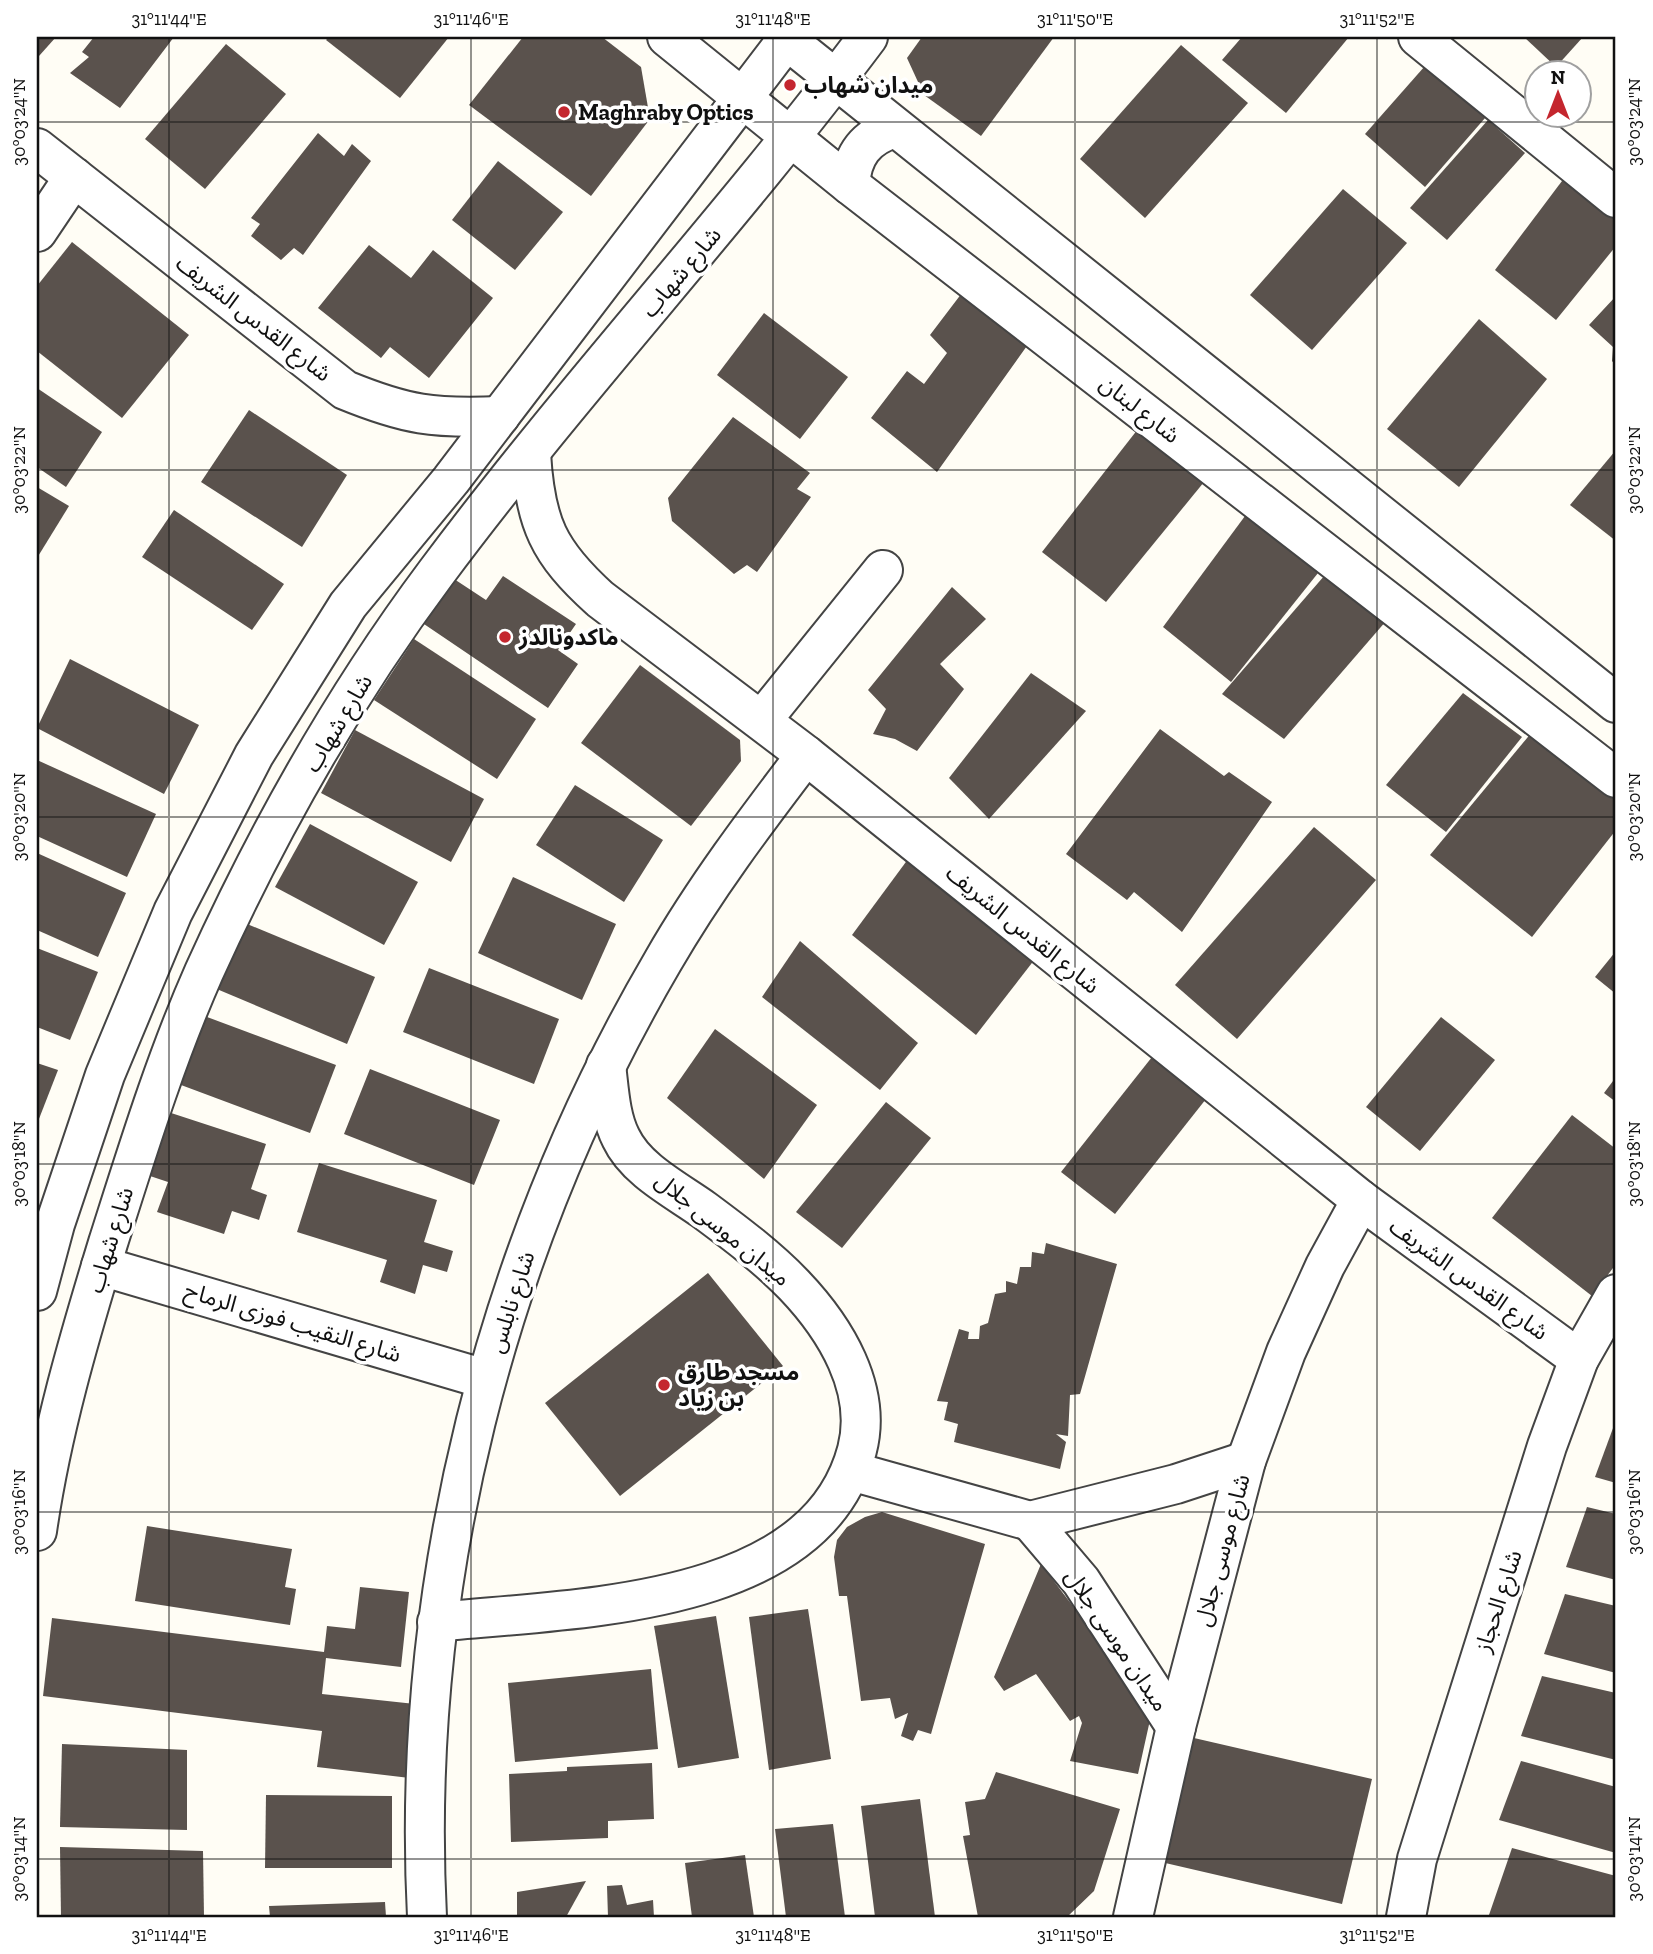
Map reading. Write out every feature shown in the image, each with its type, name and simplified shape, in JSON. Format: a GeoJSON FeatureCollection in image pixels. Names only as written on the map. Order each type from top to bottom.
{"type":"FeatureCollection","features":[{"type":"Feature","properties":{"kind":"street","name":"شارع لبنان"},"geometry":{"type":"LineString","coordinates":[[667,37],[850,185],[1616,779]]}},
{"type":"Feature","properties":{"kind":"street","name":"شارع شهاب"},"geometry":{"type":"LineString","coordinates":[[37,1531],[68,1381],[147,1118],[198,986],[271,835],[369,670],[435,574],[531,453],[792,138],[868,37]]}},
{"type":"Feature","properties":{"kind":"street"},"geometry":{"type":"LineString","coordinates":[[1418,37],[1616,198]]}},
{"type":"Feature","properties":{"kind":"street"},"geometry":{"type":"LineString","coordinates":[[37,1291],[46,1222],[105,1075],[163,937],[254,755],[348,605],[500,416],[786,38],[1616,704]]}},
{"type":"Feature","properties":{"kind":"street"},"geometry":{"type":"LineString","coordinates":[[850,185],[856,155],[866,142],[879,133],[895,128]]}},
{"type":"Feature","properties":{"kind":"street","name":"شارع القدس الشريف"},"geometry":{"type":"LineString","coordinates":[[37,148],[345,390],[394,410],[447,418],[500,416]]}},
{"type":"Feature","properties":{"kind":"street"},"geometry":{"type":"LineString","coordinates":[[37,233],[74,177]]}},
{"type":"Feature","properties":{"kind":"street","name":"شارع القدس الشريف"},"geometry":{"type":"LineString","coordinates":[[531,453],[536,505],[546,535],[569,570],[600,598],[762,720],[1361,1200],[1579,1359]]}},
{"type":"Feature","properties":{"kind":"street"},"geometry":{"type":"LineString","coordinates":[[762,720],[883,570]]}},
{"type":"Feature","properties":{"kind":"street","name":"شارع نابلس"},"geometry":{"type":"LineString","coordinates":[[427,1917],[426,1768],[438,1622],[459,1490],[485,1379],[541,1211],[606,1065],[663,960],[728,858],[806,755]]}},
{"type":"Feature","properties":{"kind":"street","name":"ميدان موسى جلال"},"geometry":{"type":"LineString","coordinates":[[438,1622],[634,1602],[702,1586],[756,1567],[795,1539],[828,1507],[851,1471],[860,1435],[859,1398],[848,1363],[826,1321],[792,1283],[731,1230],[638,1162],[620,1137],[606,1065]]}},
{"type":"Feature","properties":{"kind":"street","name":"شارع موسى جلال"},"geometry":{"type":"LineString","coordinates":[[1133,1917],[1177,1727],[1245,1461],[1286,1352],[1325,1265],[1361,1200]]}},
{"type":"Feature","properties":{"kind":"street","name":"شارع النقيب فوزى الرماح"},"geometry":{"type":"LineString","coordinates":[[101,1265],[485,1379]]}},
{"type":"Feature","properties":{"kind":"street","name":"شارع الحجاز"},"geometry":{"type":"LineString","coordinates":[[1406,1917],[1417,1859],[1547,1446],[1579,1359],[1616,1294]]}},
{"type":"Feature","properties":{"kind":"street"},"geometry":{"type":"LineString","coordinates":[[851,1471],[1030,1521],[1176,1484],[1245,1461]]}},
{"type":"Feature","properties":{"kind":"street","name":"ميدان موسى جلال"},"geometry":{"type":"LineString","coordinates":[[1030,1521],[1081,1581],[1177,1727]]}},
{"type":"Feature","properties":{"kind":"building"},"geometry":{"type":"Polygon","coordinates":[[[37,37],[56,37],[39,56],[37,54],[37,37]]]}},
{"type":"Feature","properties":{"kind":"building"},"geometry":{"type":"Polygon","coordinates":[[[94,37],[174,37],[120,108],[70,73],[89,57],[82,52],[94,37]]]}},
{"type":"Feature","properties":{"kind":"building"},"geometry":{"type":"Polygon","coordinates":[[[329,37],[449,37],[400,98],[326,40],[329,37]]]}},
{"type":"Feature","properties":{"kind":"building","name":"Maghraby Optics"},"geometry":{"type":"Polygon","coordinates":[[[523,37],[602,37],[641,67],[650,119],[591,196],[469,105],[523,37]]]}},
{"type":"Feature","properties":{"kind":"building"},"geometry":{"type":"Polygon","coordinates":[[[922,37],[1054,37],[981,136],[924,95],[907,58],[922,37]]]}},
{"type":"Feature","properties":{"kind":"building"},"geometry":{"type":"Polygon","coordinates":[[[1242,37],[1349,37],[1286,113],[1222,60],[1242,37]]]}},
{"type":"Feature","properties":{"kind":"building"},"geometry":{"type":"Polygon","coordinates":[[[1524,37],[1583,37],[1562,60],[1549,60],[1524,37]]]}},
{"type":"Feature","properties":{"kind":"building"},"geometry":{"type":"Polygon","coordinates":[[[226,44],[286,94],[205,189],[145,139],[226,44]]]}},
{"type":"Feature","properties":{"kind":"building"},"geometry":{"type":"Polygon","coordinates":[[[1181,45],[1248,103],[1145,218],[1080,159],[1181,45]]]}},
{"type":"Feature","properties":{"kind":"building"},"geometry":{"type":"Polygon","coordinates":[[[1432,58],[1492,110],[1425,187],[1365,134],[1432,58]]]}},
{"type":"Feature","properties":{"kind":"building"},"geometry":{"type":"Polygon","coordinates":[[[1488,120],[1525,153],[1447,240],[1410,208],[1488,120]]]}},
{"type":"Feature","properties":{"kind":"building"},"geometry":{"type":"Polygon","coordinates":[[[318,133],[344,156],[352,144],[371,161],[303,255],[294,248],[281,260],[251,236],[260,224],[251,218],[318,133]]]}},
{"type":"Feature","properties":{"kind":"building"},"geometry":{"type":"Polygon","coordinates":[[[498,161],[563,212],[515,270],[452,220],[498,161]]]}},
{"type":"Feature","properties":{"kind":"building"},"geometry":{"type":"Polygon","coordinates":[[[1571,169],[1616,209],[1616,246],[1556,320],[1495,270],[1571,169]]]}},
{"type":"Feature","properties":{"kind":"building"},"geometry":{"type":"Polygon","coordinates":[[[1343,189],[1407,243],[1312,350],[1250,295],[1343,189]]]}},
{"type":"Feature","properties":{"kind":"building"},"geometry":{"type":"Polygon","coordinates":[[[72,242],[189,335],[122,418],[37,351],[37,286],[72,242]]]}},
{"type":"Feature","properties":{"kind":"building"},"geometry":{"type":"Polygon","coordinates":[[[369,245],[411,278],[433,250],[493,298],[429,378],[390,347],[381,358],[318,308],[369,245]]]}},
{"type":"Feature","properties":{"kind":"building"},"geometry":{"type":"Polygon","coordinates":[[[968,285],[1034,336],[937,472],[871,418],[907,371],[924,384],[947,353],[930,335],[968,285]]]}},
{"type":"Feature","properties":{"kind":"building"},"geometry":{"type":"Polygon","coordinates":[[[1616,296],[1616,366],[1612,361],[1613,347],[1589,325],[1616,296]]]}},
{"type":"Feature","properties":{"kind":"building"},"geometry":{"type":"Polygon","coordinates":[[[764,313],[848,377],[800,439],[717,375],[764,313]]]}},
{"type":"Feature","properties":{"kind":"building"},"geometry":{"type":"Polygon","coordinates":[[[1479,319],[1547,379],[1459,487],[1387,429],[1479,319]]]}},
{"type":"Feature","properties":{"kind":"building"},"geometry":{"type":"Polygon","coordinates":[[[37,388],[102,432],[66,487],[37,467],[37,388]]]}},
{"type":"Feature","properties":{"kind":"building"},"geometry":{"type":"Polygon","coordinates":[[[249,410],[347,475],[302,547],[201,482],[249,410]]]}},
{"type":"Feature","properties":{"kind":"building"},"geometry":{"type":"Polygon","coordinates":[[[733,417],[810,473],[797,489],[811,497],[757,572],[747,565],[734,574],[672,521],[668,498],[733,417]]]}},
{"type":"Feature","properties":{"kind":"building"},"geometry":{"type":"Polygon","coordinates":[[[1145,420],[1213,471],[1106,602],[1042,552],[1145,420]]]}},
{"type":"Feature","properties":{"kind":"building"},"geometry":{"type":"Polygon","coordinates":[[[1616,450],[1616,541],[1570,505],[1616,450]]]}},
{"type":"Feature","properties":{"kind":"building"},"geometry":{"type":"Polygon","coordinates":[[[37,487],[69,506],[37,558],[37,487]]]}},
{"type":"Feature","properties":{"kind":"building"},"geometry":{"type":"Polygon","coordinates":[[[174,510],[284,584],[252,630],[142,557],[174,510]]]}},
{"type":"Feature","properties":{"kind":"building"},"geometry":{"type":"Polygon","coordinates":[[[1245,516],[1322,568],[1231,682],[1163,627],[1245,516]]]}},
{"type":"Feature","properties":{"kind":"building"},"geometry":{"type":"Polygon","coordinates":[[[1331,568],[1393,613],[1284,739],[1222,694],[1331,568]]]}},
{"type":"Feature","properties":{"kind":"building","name":"ماكدونالدز"},"geometry":{"type":"Polygon","coordinates":[[[503,576],[576,624],[558,650],[578,664],[548,708],[421,622],[451,577],[486,600],[503,576]]]}},
{"type":"Feature","properties":{"kind":"building"},"geometry":{"type":"Polygon","coordinates":[[[952,587],[986,619],[940,664],[964,689],[917,751],[895,739],[873,734],[886,709],[868,690],[952,587]]]}},
{"type":"Feature","properties":{"kind":"building"},"geometry":{"type":"Polygon","coordinates":[[[414,639],[536,719],[497,779],[374,700],[414,639]]]}},
{"type":"Feature","properties":{"kind":"building"},"geometry":{"type":"Polygon","coordinates":[[[70,659],[199,725],[164,794],[37,728],[70,659]]]}},
{"type":"Feature","properties":{"kind":"building"},"geometry":{"type":"Polygon","coordinates":[[[640,665],[740,740],[741,761],[691,826],[581,743],[640,665]]]}},
{"type":"Feature","properties":{"kind":"building"},"geometry":{"type":"Polygon","coordinates":[[[1031,673],[1086,711],[989,819],[949,778],[1031,673]]]}},
{"type":"Feature","properties":{"kind":"building"},"geometry":{"type":"Polygon","coordinates":[[[1463,693],[1522,737],[1446,832],[1386,785],[1463,693]]]}},
{"type":"Feature","properties":{"kind":"building"},"geometry":{"type":"Polygon","coordinates":[[[1160,729],[1224,776],[1229,772],[1272,802],[1182,932],[1134,892],[1127,900],[1066,854],[1160,729]]]}},
{"type":"Feature","properties":{"kind":"building"},"geometry":{"type":"Polygon","coordinates":[[[355,730],[484,799],[451,862],[321,793],[355,730]]]}},
{"type":"Feature","properties":{"kind":"building"},"geometry":{"type":"Polygon","coordinates":[[[1532,732],[1616,798],[1616,830],[1532,937],[1430,855],[1532,732]]]}},
{"type":"Feature","properties":{"kind":"building"},"geometry":{"type":"Polygon","coordinates":[[[37,760],[156,814],[127,877],[37,836],[37,760]]]}},
{"type":"Feature","properties":{"kind":"building"},"geometry":{"type":"Polygon","coordinates":[[[575,785],[663,840],[624,902],[536,845],[575,785]]]}},
{"type":"Feature","properties":{"kind":"building"},"geometry":{"type":"Polygon","coordinates":[[[310,824],[418,882],[384,945],[275,887],[310,824]]]}},
{"type":"Feature","properties":{"kind":"building"},"geometry":{"type":"Polygon","coordinates":[[[1314,827],[1376,880],[1237,1039],[1175,985],[1314,827]]]}},
{"type":"Feature","properties":{"kind":"building"},"geometry":{"type":"Polygon","coordinates":[[[914,851],[1035,959],[976,1035],[852,935],[914,851]]]}},
{"type":"Feature","properties":{"kind":"building"},"geometry":{"type":"Polygon","coordinates":[[[37,853],[126,893],[98,957],[37,930],[37,853]]]}},
{"type":"Feature","properties":{"kind":"building"},"geometry":{"type":"Polygon","coordinates":[[[513,877],[616,924],[582,1000],[478,953],[513,877]]]}},
{"type":"Feature","properties":{"kind":"building"},"geometry":{"type":"Polygon","coordinates":[[[240,921],[375,977],[347,1044],[212,987],[240,921]]]}},
{"type":"Feature","properties":{"kind":"building"},"geometry":{"type":"Polygon","coordinates":[[[800,941],[918,1043],[880,1090],[762,997],[800,941]]]}},
{"type":"Feature","properties":{"kind":"building"},"geometry":{"type":"Polygon","coordinates":[[[37,948],[98,972],[70,1040],[37,1027],[37,948]]]}},
{"type":"Feature","properties":{"kind":"building"},"geometry":{"type":"Polygon","coordinates":[[[1616,951],[1616,994],[1595,977],[1616,951]]]}},
{"type":"Feature","properties":{"kind":"building"},"geometry":{"type":"Polygon","coordinates":[[[429,968],[559,1019],[534,1084],[403,1032],[429,968]]]}},
{"type":"Feature","properties":{"kind":"building"},"geometry":{"type":"Polygon","coordinates":[[[199,1014],[336,1065],[310,1133],[173,1082],[199,1014]]]}},
{"type":"Feature","properties":{"kind":"building"},"geometry":{"type":"Polygon","coordinates":[[[1441,1017],[1495,1060],[1420,1151],[1366,1107],[1441,1017]]]}},
{"type":"Feature","properties":{"kind":"building"},"geometry":{"type":"Polygon","coordinates":[[[715,1029],[817,1105],[764,1179],[667,1098],[715,1029]]]}},
{"type":"Feature","properties":{"kind":"building"},"geometry":{"type":"Polygon","coordinates":[[[1152,1057],[1206,1099],[1115,1214],[1061,1172],[1152,1057]]]}},
{"type":"Feature","properties":{"kind":"building"},"geometry":{"type":"Polygon","coordinates":[[[37,1063],[58,1070],[37,1124],[37,1063]]]}},
{"type":"Feature","properties":{"kind":"building"},"geometry":{"type":"Polygon","coordinates":[[[370,1069],[500,1120],[474,1185],[344,1134],[370,1069]]]}},
{"type":"Feature","properties":{"kind":"building"},"geometry":{"type":"Polygon","coordinates":[[[1616,1077],[1616,1102],[1604,1093],[1616,1077]]]}},
{"type":"Feature","properties":{"kind":"building"},"geometry":{"type":"Polygon","coordinates":[[[886,1102],[931,1138],[842,1248],[796,1212],[886,1102]]]}},
{"type":"Feature","properties":{"kind":"building"},"geometry":{"type":"Polygon","coordinates":[[[165,1111],[266,1144],[251,1189],[267,1195],[259,1220],[232,1211],[224,1234],[157,1212],[168,1182],[144,1174],[165,1111]]]}},
{"type":"Feature","properties":{"kind":"building"},"geometry":{"type":"Polygon","coordinates":[[[1572,1115],[1616,1149],[1616,1264],[1592,1296],[1492,1218],[1572,1115]]]}},
{"type":"Feature","properties":{"kind":"building"},"geometry":{"type":"Polygon","coordinates":[[[319,1163],[437,1200],[424,1242],[453,1251],[447,1272],[423,1265],[415,1294],[380,1282],[387,1260],[297,1232],[319,1163]]]}},
{"type":"Feature","properties":{"kind":"building"},"geometry":{"type":"Polygon","coordinates":[[[1046,1243],[1117,1264],[1080,1394],[1070,1395],[1068,1436],[1056,1434],[1066,1442],[1060,1469],[954,1442],[958,1424],[944,1420],[948,1402],[937,1401],[959,1329],[969,1332],[968,1339],[979,1339],[980,1326],[988,1323],[995,1294],[1006,1292],[1006,1281],[1017,1284],[1020,1267],[1031,1267],[1032,1252],[1044,1254],[1046,1243]]]}},
{"type":"Feature","properties":{"kind":"building","name":"مسجد طارق بن زياد"},"geometry":{"type":"Polygon","coordinates":[[[708,1273],[783,1366],[620,1496],[545,1403],[708,1273]]]}},
{"type":"Feature","properties":{"kind":"building"},"geometry":{"type":"Polygon","coordinates":[[[1616,1420],[1616,1483],[1595,1477],[1616,1420]]]}},
{"type":"Feature","properties":{"kind":"building"},"geometry":{"type":"Polygon","coordinates":[[[1587,1507],[1616,1514],[1616,1580],[1566,1567],[1587,1507]]]}},
{"type":"Feature","properties":{"kind":"building"},"geometry":{"type":"Polygon","coordinates":[[[882,1512],[985,1544],[931,1734],[918,1730],[913,1741],[901,1736],[908,1713],[895,1719],[890,1698],[861,1701],[847,1596],[839,1596],[834,1557],[837,1540],[847,1527],[865,1517],[882,1512]]]}},
{"type":"Feature","properties":{"kind":"building"},"geometry":{"type":"Polygon","coordinates":[[[147,1526],[292,1549],[285,1587],[296,1589],[290,1625],[135,1601],[147,1526]]]}},
{"type":"Feature","properties":{"kind":"building"},"geometry":{"type":"Polygon","coordinates":[[[1041,1564],[1152,1711],[1138,1774],[1070,1761],[1082,1723],[1079,1716],[1070,1721],[1036,1674],[1004,1691],[994,1677],[1041,1564]]]}},
{"type":"Feature","properties":{"kind":"building"},"geometry":{"type":"Polygon","coordinates":[[[360,1587],[409,1592],[401,1667],[326,1658],[322,1694],[443,1707],[435,1781],[317,1767],[322,1731],[43,1696],[52,1618],[324,1652],[327,1626],[355,1629],[360,1587]]]}},
{"type":"Feature","properties":{"kind":"building"},"geometry":{"type":"Polygon","coordinates":[[[1565,1594],[1616,1606],[1616,1673],[1544,1654],[1565,1594]]]}},
{"type":"Feature","properties":{"kind":"building"},"geometry":{"type":"Polygon","coordinates":[[[808,1609],[831,1759],[769,1770],[749,1617],[808,1609]]]}},
{"type":"Feature","properties":{"kind":"building"},"geometry":{"type":"Polygon","coordinates":[[[716,1616],[739,1758],[678,1768],[654,1626],[716,1616]]]}},
{"type":"Feature","properties":{"kind":"building"},"geometry":{"type":"Polygon","coordinates":[[[651,1669],[658,1749],[515,1762],[508,1683],[651,1669]]]}},
{"type":"Feature","properties":{"kind":"building"},"geometry":{"type":"Polygon","coordinates":[[[1542,1676],[1616,1693],[1616,1760],[1521,1736],[1542,1676]]]}},
{"type":"Feature","properties":{"kind":"building"},"geometry":{"type":"Polygon","coordinates":[[[1194,1738],[1372,1779],[1342,1904],[1161,1862],[1194,1738]]]}},
{"type":"Feature","properties":{"kind":"building"},"geometry":{"type":"Polygon","coordinates":[[[62,1744],[187,1750],[187,1830],[60,1827],[62,1744]]]}},
{"type":"Feature","properties":{"kind":"building"},"geometry":{"type":"Polygon","coordinates":[[[1521,1761],[1616,1787],[1616,1853],[1499,1820],[1521,1761]]]}},
{"type":"Feature","properties":{"kind":"building"},"geometry":{"type":"Polygon","coordinates":[[[652,1763],[654,1819],[608,1821],[608,1838],[511,1842],[509,1774],[567,1771],[567,1767],[652,1763]]]}},
{"type":"Feature","properties":{"kind":"building"},"geometry":{"type":"Polygon","coordinates":[[[996,1772],[1120,1809],[1094,1891],[1067,1917],[978,1917],[963,1836],[970,1835],[965,1802],[985,1799],[996,1772]]]}},
{"type":"Feature","properties":{"kind":"building"},"geometry":{"type":"Polygon","coordinates":[[[266,1795],[392,1796],[392,1868],[265,1868],[266,1795]]]}},
{"type":"Feature","properties":{"kind":"building"},"geometry":{"type":"Polygon","coordinates":[[[920,1799],[935,1917],[875,1917],[861,1806],[920,1799]]]}},
{"type":"Feature","properties":{"kind":"building"},"geometry":{"type":"Polygon","coordinates":[[[833,1824],[845,1917],[786,1917],[775,1829],[833,1824]]]}},
{"type":"Feature","properties":{"kind":"building"},"geometry":{"type":"Polygon","coordinates":[[[60,1847],[203,1851],[204,1917],[61,1917],[60,1847]]]}},
{"type":"Feature","properties":{"kind":"building"},"geometry":{"type":"Polygon","coordinates":[[[1512,1848],[1616,1876],[1616,1917],[1489,1915],[1512,1848]]]}},
{"type":"Feature","properties":{"kind":"building"},"geometry":{"type":"Polygon","coordinates":[[[745,1855],[754,1917],[692,1917],[685,1863],[745,1855]]]}},
{"type":"Feature","properties":{"kind":"building"},"geometry":{"type":"Polygon","coordinates":[[[586,1881],[566,1917],[517,1917],[517,1892],[586,1881]]]}},
{"type":"Feature","properties":{"kind":"building"},"geometry":{"type":"Polygon","coordinates":[[[622,1885],[627,1905],[653,1900],[654,1917],[608,1917],[607,1886],[622,1885]]]}},
{"type":"Feature","properties":{"kind":"building"},"geometry":{"type":"Polygon","coordinates":[[[385,1902],[386,1917],[270,1917],[269,1906],[385,1902]]]}},
{"type":"Feature","properties":{"kind":"place","name":"ميدان شهاب"},"geometry":{"type":"Point","coordinates":[790,85]}},
{"type":"Feature","properties":{"kind":"place","name":"Maghraby Optics"},"geometry":{"type":"Point","coordinates":[564,112]}},
{"type":"Feature","properties":{"kind":"place","name":"ماكدونالدز"},"geometry":{"type":"Point","coordinates":[505,637]}},
{"type":"Feature","properties":{"kind":"place","name":"مسجد طارق بن زياد"},"geometry":{"type":"Point","coordinates":[664,1385]}}]}
